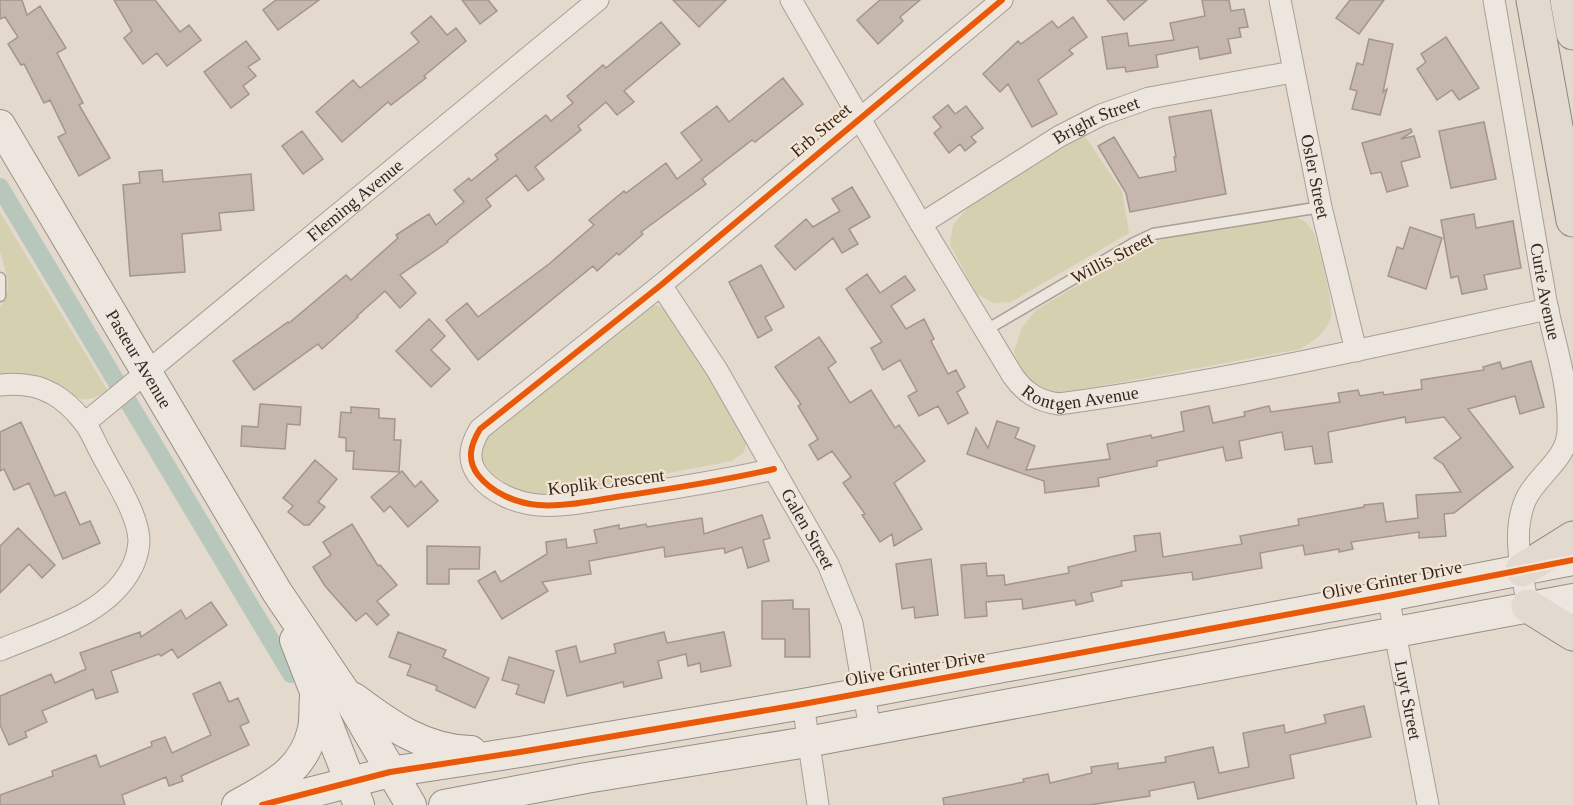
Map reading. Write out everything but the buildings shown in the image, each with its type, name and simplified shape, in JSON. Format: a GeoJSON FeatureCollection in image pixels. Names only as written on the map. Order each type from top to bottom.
{"type":"FeatureCollection","features":[{"type":"Feature","properties":{"kind":"main road"},"geometry":{"type":"LineString","coordinates":[[1533,0],[1573,220]]}},
{"type":"Feature","properties":{"kind":"main road"},"geometry":{"type":"LineString","coordinates":[[1567,0],[1573,33]]}},
{"type":"Feature","properties":{"kind":"main road"},"geometry":{"type":"LineString","coordinates":[[1522,570],[1573,538]]}},
{"type":"Feature","properties":{"kind":"main road"},"geometry":{"type":"LineString","coordinates":[[1528,606],[1573,634]]}},
{"type":"Feature","properties":{"kind":"street","name":"Fleming Avenue"},"geometry":{"type":"LineString","coordinates":[[85,423],[598,0]]}},
{"type":"Feature","properties":{"kind":"street","name":"Rontgen Avenue"},"geometry":{"type":"LineString","coordinates":[[791,0],[921,224],[1020,386],[1036,398],[1059,404],[1356,351],[1548,309]]}},
{"type":"Feature","properties":{"kind":"street","name":"Erb Street"},"geometry":{"type":"LineString","coordinates":[[661,285],[859,117],[1002,0]]}},
{"type":"Feature","properties":{"kind":"street","name":"Osler Street"},"geometry":{"type":"LineString","coordinates":[[1280,0],[1321,207],[1356,351]]}},
{"type":"Feature","properties":{"kind":"street","name":"Curie Avenue"},"geometry":{"type":"LineString","coordinates":[[1494,0],[1548,309],[1566,391],[1569,433],[1562,451],[1526,498],[1519,523],[1522,570],[1528,606]]}},
{"type":"Feature","properties":{"kind":"street","name":"Bright Street"},"geometry":{"type":"LineString","coordinates":[[921,224],[1060,136],[1101,114],[1149,98],[1293,72]]}},
{"type":"Feature","properties":{"kind":"street","name":"Pasteur Avenue"},"geometry":{"type":"LineString","coordinates":[[0,125],[139,379],[277,592],[330,691],[390,772],[411,805]]}},
{"type":"Feature","properties":{"kind":"street","name":"Galen Street"},"geometry":{"type":"LineString","coordinates":[[661,285],[717,370],[828,564],[852,623],[870,729]]}},
{"type":"Feature","properties":{"kind":"street","name":"Koplik Crescent"},"geometry":{"type":"LineString","coordinates":[[661,285],[480,429],[470,451],[475,471],[483,481],[506,497],[537,505],[554,505],[706,484],[774,469]]}},
{"type":"Feature","properties":{"kind":"street"},"geometry":{"type":"LineString","coordinates":[[0,385],[22,382],[52,393],[85,423],[136,524],[139,541],[130,572],[112,592],[87,612],[0,650]]}},
{"type":"Feature","properties":{"kind":"street","name":"Olive Grinter Drive"},"geometry":{"type":"LineString","coordinates":[[262,805],[354,798],[390,772],[802,704],[1573,560]]}},
{"type":"Feature","properties":{"kind":"street","name":"Luyt Street"},"geometry":{"type":"LineString","coordinates":[[1388,596],[1428,805]]}},
{"type":"Feature","properties":{"kind":"street"},"geometry":{"type":"LineString","coordinates":[[444,805],[586,778],[807,742],[1573,598]]}},
{"type":"Feature","properties":{"kind":"street","name":"Pasteur Avenue"},"geometry":{"type":"LineString","coordinates":[[330,691],[354,798]]}},
{"type":"Feature","properties":{"kind":"street"},"geometry":{"type":"LineString","coordinates":[[237,805],[281,781],[303,755],[330,691],[410,737],[433,745],[455,751],[520,752]]}},
{"type":"Feature","properties":{"kind":"street"},"geometry":{"type":"LineString","coordinates":[[802,704],[818,805]]}},
{"type":"Feature","properties":{"kind":"street"},"geometry":{"type":"LineString","coordinates":[[545,805],[586,778]]}},
{"type":"Feature","properties":{"kind":"lane","name":"Willis Street"},"geometry":{"type":"LineString","coordinates":[[986,330],[1153,234],[1321,207]]}},
{"type":"Feature","properties":{"kind":"lane"},"geometry":{"type":"LineString","coordinates":[[0,278],[0,296]]}},
{"type":"Feature","properties":{"kind":"shaded area"},"geometry":{"type":"Polygon","coordinates":[[[1084,135],[1122,191],[1129,233],[1011,302],[994,303],[977,294],[950,245],[953,225],[969,206],[1084,135]]]}},
{"type":"Feature","properties":{"kind":"shaded area"},"geometry":{"type":"Polygon","coordinates":[[[0,212],[108,391],[89,399],[82,399],[60,385],[39,377],[0,376],[0,307],[7,293],[8,279],[0,251],[0,212]]]}},
{"type":"Feature","properties":{"kind":"shaded area"},"geometry":{"type":"Polygon","coordinates":[[[1280,213],[1294,216],[1309,226],[1315,236],[1321,259],[1331,316],[1319,336],[1310,343],[1300,349],[1068,392],[1050,393],[1034,386],[1020,370],[1014,351],[1022,328],[1036,310],[1139,249],[1173,235],[1280,213]]]}},
{"type":"Feature","properties":{"kind":"shaded area"},"geometry":{"type":"Polygon","coordinates":[[[648,304],[669,308],[748,441],[743,453],[732,461],[551,495],[532,494],[510,486],[493,474],[482,460],[482,441],[491,426],[648,304]]]}},
{"type":"Feature","properties":{"kind":"waterway"},"geometry":{"type":"LineString","coordinates":[[0,187],[291,674]]}},
{"type":"Feature","properties":{"kind":"cycle path"},"geometry":{"type":"LineString","coordinates":[[774,469],[695,485],[587,502],[538,505],[521,502],[490,487],[474,469],[471,452],[480,429],[661,285],[1002,0]]}},
{"type":"Feature","properties":{"kind":"cycle path"},"geometry":{"type":"LineString","coordinates":[[262,805],[390,772],[803,704],[1573,560]]}}]}
